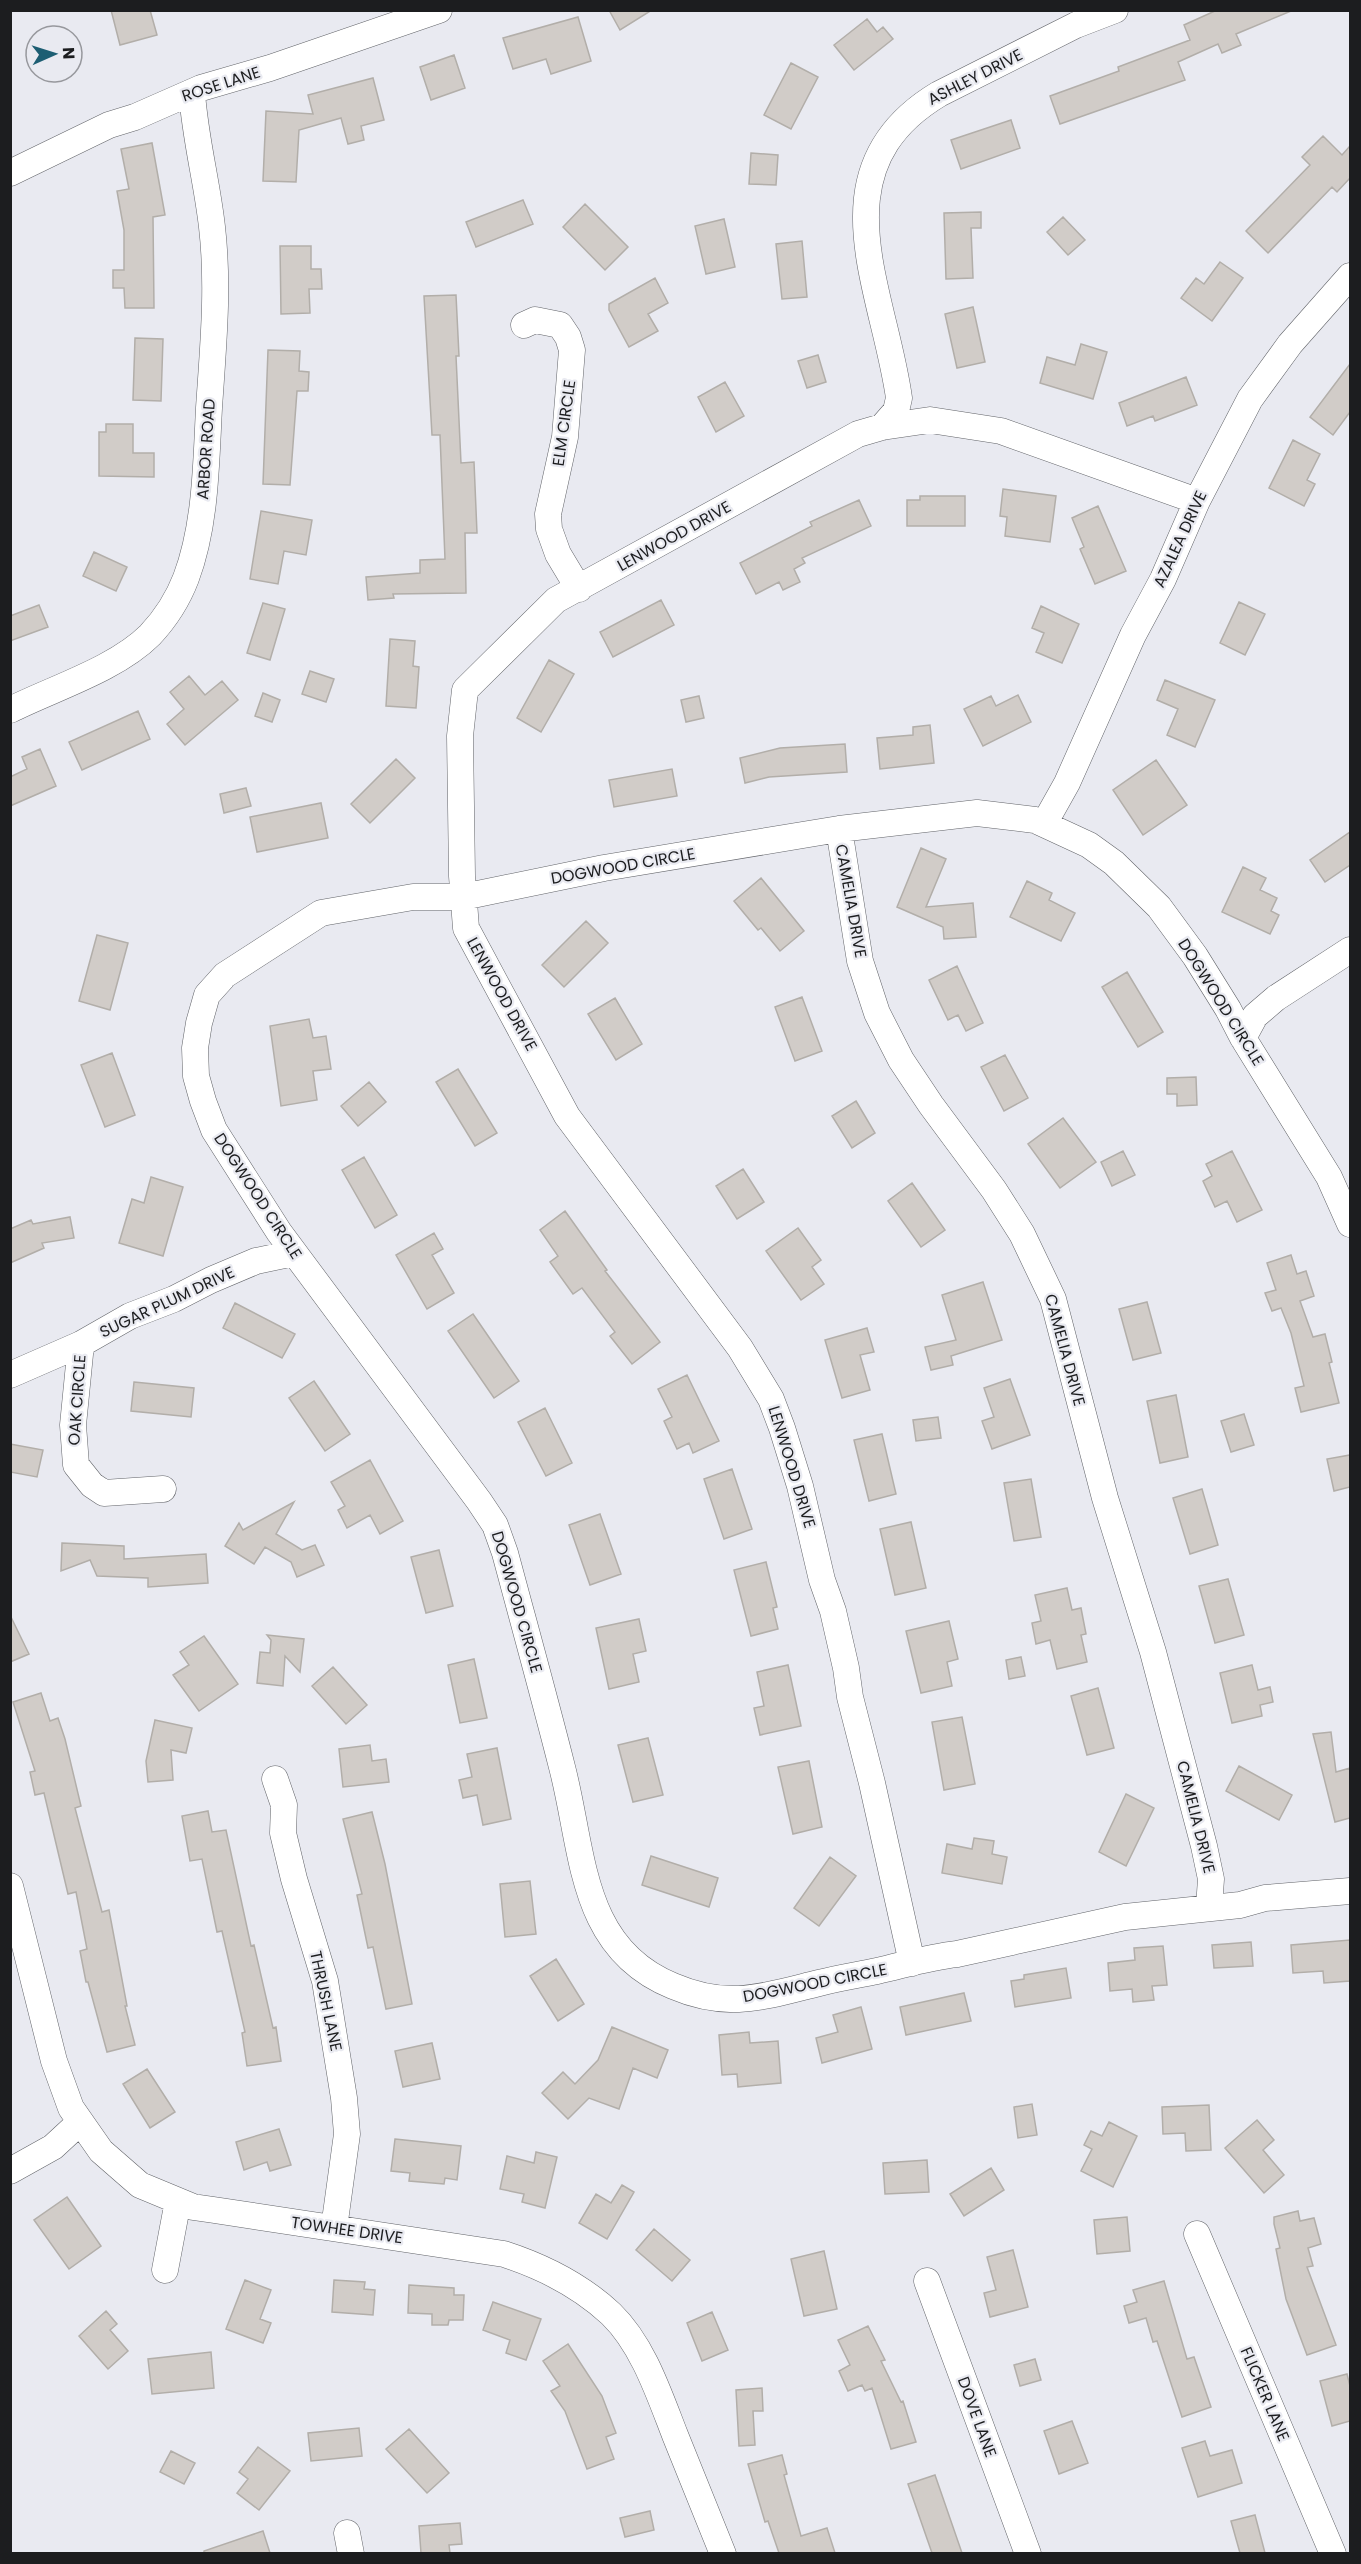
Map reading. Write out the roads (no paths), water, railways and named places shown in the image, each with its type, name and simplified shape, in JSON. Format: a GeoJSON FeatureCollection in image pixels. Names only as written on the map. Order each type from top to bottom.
{"type":"FeatureCollection","features":[{"type":"Feature","properties":{"kind":"street","name":"ROSE LANE"},"geometry":{"type":"LineString","coordinates":[[10,173],[100,129],[192,93],[439,10]]}},
{"type":"Feature","properties":{"kind":"street","name":"ASHLEY DRIVE"},"geometry":{"type":"LineString","coordinates":[[882,427],[896,411],[899,398],[867,256],[865,214],[872,173],[890,136],[920,105],[939,94],[1076,25],[1116,10]]}},
{"type":"Feature","properties":{"kind":"street","name":"ARBOR ROAD"},"geometry":{"type":"LineString","coordinates":[[10,710],[87,676],[148,636],[170,609],[187,577],[199,528],[205,477],[216,298],[212,227],[194,122],[192,93]]}},
{"type":"Feature","properties":{"kind":"street","name":"AZALEA DRIVE"},"geometry":{"type":"LineString","coordinates":[[1044,824],[1067,783],[1133,635],[1163,579],[1197,501],[1250,399],[1290,344],[1350,276]]}},
{"type":"Feature","properties":{"kind":"street","name":"ELM CIRCLE"},"geometry":{"type":"LineString","coordinates":[[524,325],[535,320],[560,325],[568,337],[572,350],[566,437],[548,514],[549,529],[558,554],[579,589]]}},
{"type":"Feature","properties":{"kind":"street","name":"LENWOOD DRIVE"},"geometry":{"type":"LineString","coordinates":[[912,1963],[872,1783],[850,1697],[833,1611],[822,1580],[800,1486],[771,1399],[740,1348],[567,1116],[466,928],[463,897],[460,736],[465,690],[556,600],[858,434],[882,427],[930,420],[1001,431],[1197,501]]}},
{"type":"Feature","properties":{"kind":"street","name":"DOGWOOD CIRCLE"},"geometry":{"type":"LineString","coordinates":[[1350,1224],[1329,1177],[1195,956],[1159,907],[1114,863],[1089,845],[1044,824],[1017,817],[977,813],[839,829],[604,868],[463,897],[413,897],[321,913],[225,975],[207,995],[199,1023],[195,1048],[196,1076],[214,1130],[279,1232],[462,1476],[495,1526],[505,1553],[563,1769],[588,1891],[598,1916],[614,1942],[634,1964],[658,1980],[685,1991],[713,1998],[740,1999],[795,1990],[1125,1917],[1240,1905],[1265,1898],[1350,1890]]}},
{"type":"Feature","properties":{"kind":"street","name":"CAMELIA DRIVE"},"geometry":{"type":"LineString","coordinates":[[839,829],[860,961],[877,1012],[901,1060],[994,1190],[1022,1234],[1053,1299],[1105,1498],[1153,1652],[1204,1846],[1211,1879],[1209,1907]]}},
{"type":"Feature","properties":{"kind":"street"},"geometry":{"type":"LineString","coordinates":[[1243,1038],[1255,1016],[1276,998],[1350,950]]}},
{"type":"Feature","properties":{"kind":"street","name":"SUGAR PLUM DRIVE"},"geometry":{"type":"LineString","coordinates":[[10,1375],[81,1344],[130,1316],[174,1299],[211,1280],[256,1261],[294,1253]]}},
{"type":"Feature","properties":{"kind":"street","name":"OAK CIRCLE"},"geometry":{"type":"LineString","coordinates":[[81,1344],[73,1425],[76,1465],[92,1485],[104,1493],[163,1489]]}},
{"type":"Feature","properties":{"kind":"street","name":"THRUSH LANE"},"geometry":{"type":"LineString","coordinates":[[275,1779],[284,1805],[283,1833],[294,1879],[325,1981],[344,2098],[346,2142],[334,2228]]}},
{"type":"Feature","properties":{"kind":"street","name":"TOWHEE DRIVE"},"geometry":{"type":"LineString","coordinates":[[10,1886],[62,2087],[80,2123],[101,2151],[119,2169],[140,2185],[178,2201],[214,2210],[504,2254],[539,2265],[563,2278],[612,2316],[634,2345],[656,2386],[723,2553]]}},
{"type":"Feature","properties":{"kind":"street"},"geometry":{"type":"LineString","coordinates":[[10,2171],[53,2147],[80,2123]]}},
{"type":"Feature","properties":{"kind":"street"},"geometry":{"type":"LineString","coordinates":[[165,2270],[178,2201]]}},
{"type":"Feature","properties":{"kind":"street","name":"FLICKER LANE"},"geometry":{"type":"LineString","coordinates":[[1197,2234],[1333,2553]]}},
{"type":"Feature","properties":{"kind":"street","name":"DOVE LANE"},"geometry":{"type":"LineString","coordinates":[[927,2281],[1028,2553]]}}]}
